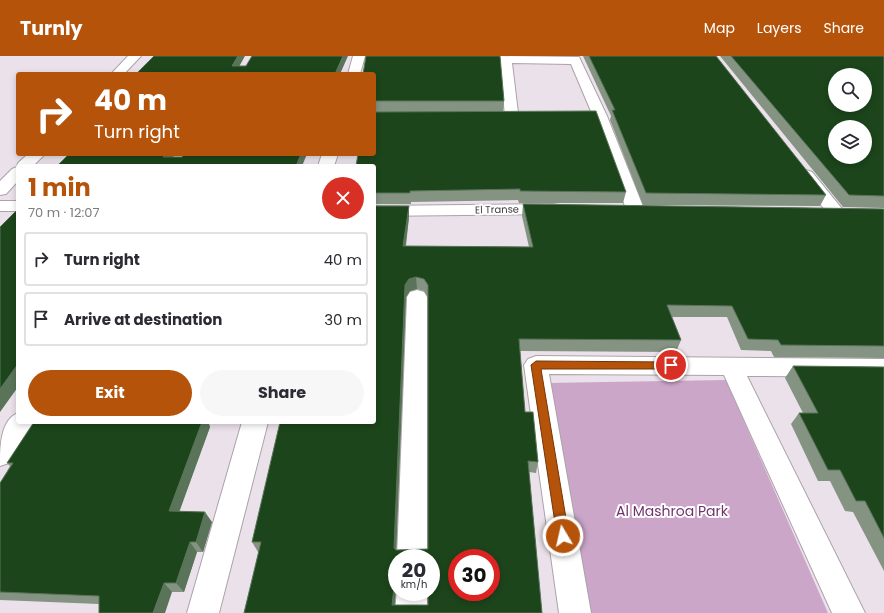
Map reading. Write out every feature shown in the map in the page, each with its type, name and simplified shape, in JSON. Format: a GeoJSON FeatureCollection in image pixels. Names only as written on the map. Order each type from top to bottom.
{"type":"FeatureCollection","features":[{"type":"Feature","properties":{"kind":"street"},"geometry":{"type":"LineString","coordinates":[[119,72],[135,56]]}},
{"type":"Feature","properties":{"kind":"street"},"geometry":{"type":"LineString","coordinates":[[355,72],[359,56]]}},
{"type":"Feature","properties":{"kind":"street"},"geometry":{"type":"LineString","coordinates":[[549,117],[512,117],[506,58],[575,60],[600,116],[635,210]]}},
{"type":"Feature","properties":{"kind":"street"},"geometry":{"type":"LineString","coordinates":[[586,116],[600,116]]}},
{"type":"Feature","properties":{"kind":"street"},"geometry":{"type":"LineString","coordinates":[[26,164],[34,156]]}},
{"type":"Feature","properties":{"kind":"street"},"geometry":{"type":"LineString","coordinates":[[799,166],[845,214],[814,214]]}},
{"type":"Feature","properties":{"kind":"street"},"geometry":{"type":"LineString","coordinates":[[0,190],[16,174]]}},
{"type":"Feature","properties":{"kind":"street"},"geometry":{"type":"LineString","coordinates":[[0,206],[16,206]]}},
{"type":"Feature","properties":{"kind":"street","name":"El Transe"},"geometry":{"type":"LineString","coordinates":[[376,211],[571,209]]}},
{"type":"Feature","properties":{"kind":"street"},"geometry":{"type":"LineString","coordinates":[[412,549],[417,297]]}},
{"type":"Feature","properties":{"kind":"street"},"geometry":{"type":"LineString","coordinates":[[575,613],[536,365],[884,368]]}},
{"type":"Feature","properties":{"kind":"street"},"geometry":{"type":"LineString","coordinates":[[731,366],[849,613]]}},
{"type":"Feature","properties":{"kind":"street"},"geometry":{"type":"LineString","coordinates":[[0,455],[20,424]]}},
{"type":"Feature","properties":{"kind":"street"},"geometry":{"type":"LineString","coordinates":[[203,613],[254,424]]}},
{"type":"Feature","properties":{"kind":"street"},"geometry":{"type":"LineString","coordinates":[[411,601],[411,613]]}},
{"type":"Feature","properties":{"kind":"green space","name":"Al Mashroa Park"},"geometry":{"type":"Polygon","coordinates":[[[726,380],[828,613],[588,613],[546,383],[726,380]]]}},
{"type":"Feature","properties":{"kind":"building"},"geometry":{"type":"Polygon","coordinates":[[[154,56],[238,56],[232,66],[246,66],[252,56],[343,56],[336,72],[138,72],[154,56]]]}},
{"type":"Feature","properties":{"kind":"building"},"geometry":{"type":"Polygon","coordinates":[[[366,56],[500,56],[504,101],[376,101],[376,72],[363,72],[366,56]]]}},
{"type":"Feature","properties":{"kind":"building"},"geometry":{"type":"Polygon","coordinates":[[[589,56],[716,56],[826,195],[646,193],[612,110],[615,110],[589,56]]]}},
{"type":"Feature","properties":{"kind":"building"},"geometry":{"type":"Polygon","coordinates":[[[731,56],[884,56],[884,196],[849,195],[731,56]]]}},
{"type":"Feature","properties":{"kind":"building"},"geometry":{"type":"Polygon","coordinates":[[[596,111],[626,192],[520,191],[520,189],[376,193],[376,164],[356,164],[358,156],[376,156],[376,112],[596,111]]]}},
{"type":"Feature","properties":{"kind":"building"},"geometry":{"type":"Polygon","coordinates":[[[67,156],[300,156],[297,164],[59,164],[67,156]]]}},
{"type":"Feature","properties":{"kind":"building"},"geometry":{"type":"Polygon","coordinates":[[[523,204],[884,209],[884,346],[781,345],[778,340],[748,339],[732,306],[667,305],[681,340],[519,339],[525,412],[533,412],[538,462],[528,461],[542,613],[244,613],[261,542],[252,542],[280,424],[376,424],[376,206],[409,206],[403,246],[533,247],[523,204]],[[416,277],[409,279],[405,285],[395,549],[388,549],[388,601],[392,601],[392,605],[428,605],[428,601],[440,601],[440,549],[428,549],[428,285],[424,279],[416,277]]]}},
{"type":"Feature","properties":{"kind":"building"},"geometry":{"type":"Polygon","coordinates":[[[16,211],[16,367],[0,389],[0,227],[16,211]]]}},
{"type":"Feature","properties":{"kind":"building"},"geometry":{"type":"Polygon","coordinates":[[[793,366],[884,367],[884,538],[865,501],[856,501],[840,470],[828,470],[799,413],[818,413],[793,366]]]}},
{"type":"Feature","properties":{"kind":"building"},"geometry":{"type":"Polygon","coordinates":[[[33,424],[201,424],[169,511],[205,512],[196,542],[190,542],[176,583],[164,583],[153,613],[99,613],[99,596],[0,592],[0,483],[13,463],[7,463],[33,424]]]}},
{"type":"Feature","properties":{"kind":"route"},"geometry":{"type":"LineString","coordinates":[[563,536],[536,365],[671,365]]}}]}
